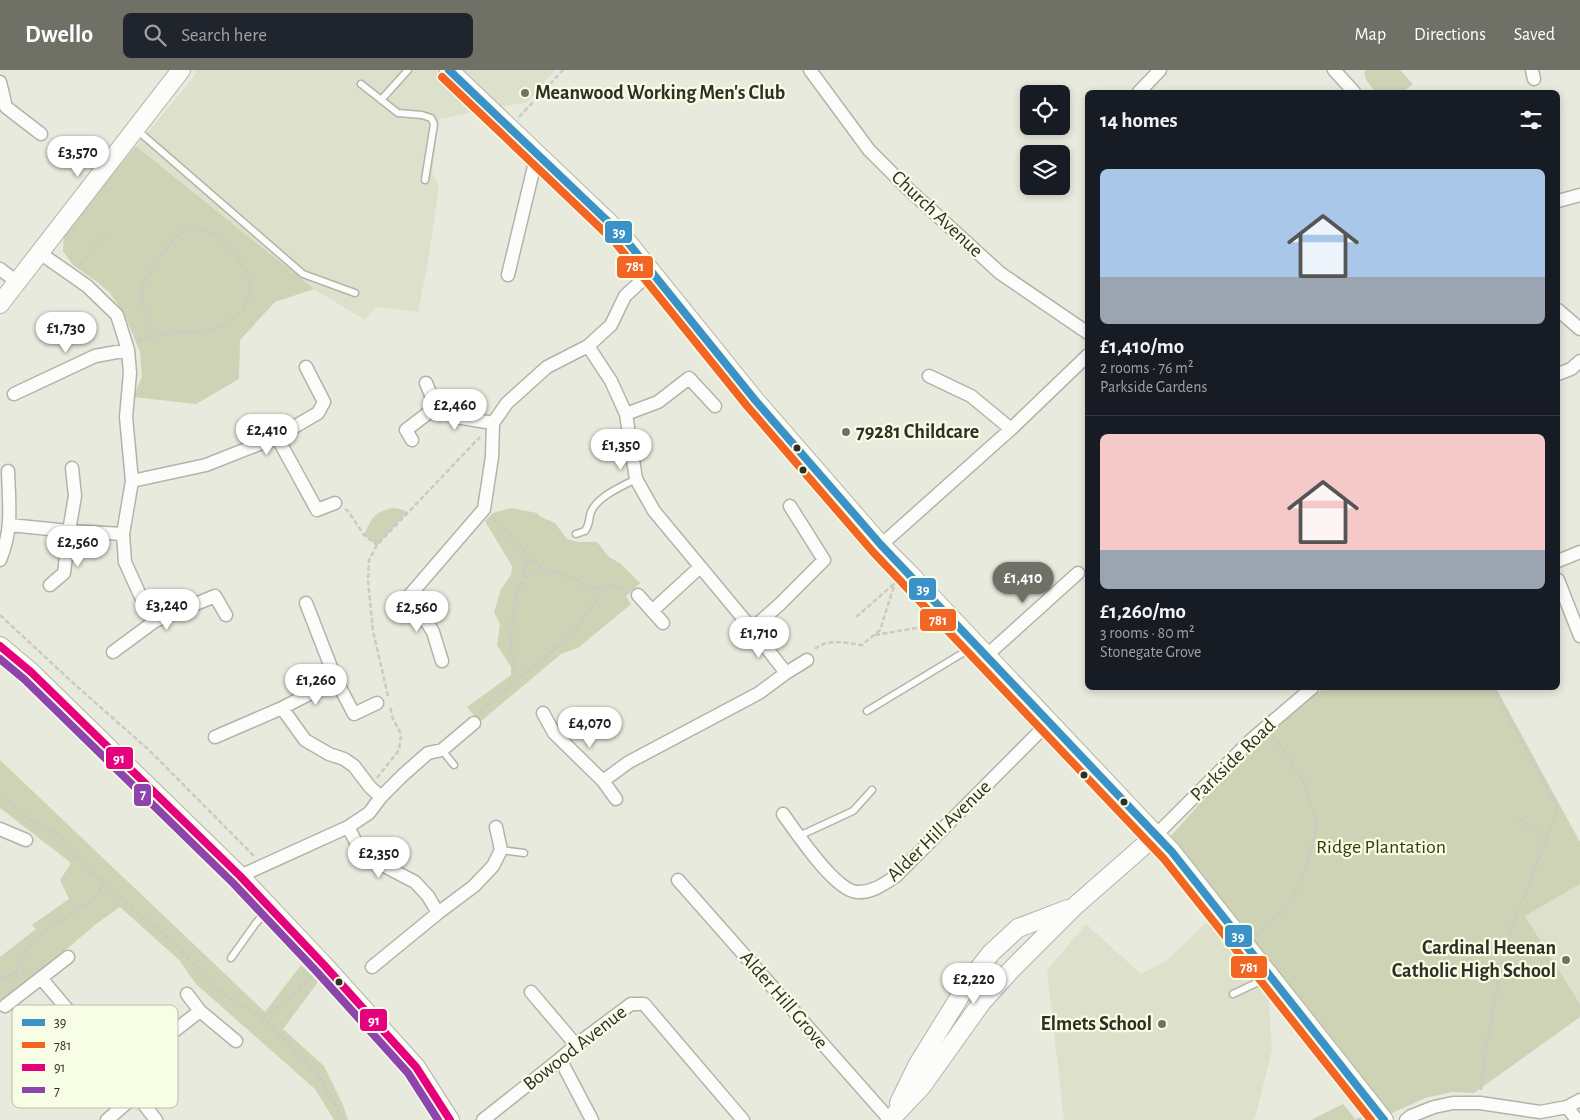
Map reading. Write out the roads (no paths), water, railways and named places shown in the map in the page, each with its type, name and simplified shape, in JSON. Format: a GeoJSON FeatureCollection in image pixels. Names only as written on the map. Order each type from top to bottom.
{"type":"FeatureCollection","features":[{"type":"Feature","properties":{"kind":"street"},"geometry":{"type":"LineString","coordinates":[[0,304],[181,70]]}},
{"type":"Feature","properties":{"kind":"street"},"geometry":{"type":"LineString","coordinates":[[449,70],[621,234],[755,400],[881,545],[901,577],[942,608],[1172,852],[1384,1120]]}},
{"type":"Feature","properties":{"kind":"street","name":"Church Avenue"},"geometry":{"type":"LineString","coordinates":[[810,70],[869,150],[906,187],[1000,273],[1085,331]]}},
{"type":"Feature","properties":{"kind":"street"},"geometry":{"type":"LineString","coordinates":[[1140,90],[1160,70]]}},
{"type":"Feature","properties":{"kind":"street"},"geometry":{"type":"LineString","coordinates":[[1337,71],[1352,90]]}},
{"type":"Feature","properties":{"kind":"street"},"geometry":{"type":"LineString","coordinates":[[0,82],[6,106],[41,134]]}},
{"type":"Feature","properties":{"kind":"street"},"geometry":{"type":"LineString","coordinates":[[508,275],[537,154]]}},
{"type":"Feature","properties":{"kind":"street"},"geometry":{"type":"LineString","coordinates":[[1560,201],[1580,196]]}},
{"type":"Feature","properties":{"kind":"street"},"geometry":{"type":"LineString","coordinates":[[40,253],[86,286],[117,315],[127,346],[130,373],[126,417],[132,481],[123,534],[126,562],[140,595],[155,621]]}},
{"type":"Feature","properties":{"kind":"street"},"geometry":{"type":"LineString","coordinates":[[0,269],[17,282]]}},
{"type":"Feature","properties":{"kind":"street"},"geometry":{"type":"LineString","coordinates":[[397,610],[484,509],[492,457],[493,423],[507,402],[547,367],[588,346],[611,325],[625,296],[652,271]]}},
{"type":"Feature","properties":{"kind":"street"},"geometry":{"type":"LineString","coordinates":[[1560,312],[1580,329]]}},
{"type":"Feature","properties":{"kind":"street"},"geometry":{"type":"LineString","coordinates":[[14,394],[95,356],[127,346]]}},
{"type":"Feature","properties":{"kind":"street"},"geometry":{"type":"LineString","coordinates":[[588,346],[611,381],[626,414],[636,479],[654,511],[786,673]]}},
{"type":"Feature","properties":{"kind":"street"},"geometry":{"type":"LineString","coordinates":[[881,545],[1011,429],[1085,358]]}},
{"type":"Feature","properties":{"kind":"street"},"geometry":{"type":"LineString","coordinates":[[1560,373],[1571,369],[1580,361]]}},
{"type":"Feature","properties":{"kind":"street"},"geometry":{"type":"LineString","coordinates":[[132,481],[206,465],[277,438],[318,414],[324,402],[306,367]]}},
{"type":"Feature","properties":{"kind":"street"},"geometry":{"type":"LineString","coordinates":[[929,376],[972,396],[1011,429]]}},
{"type":"Feature","properties":{"kind":"street"},"geometry":{"type":"LineString","coordinates":[[626,414],[658,402],[689,378],[715,406]]}},
{"type":"Feature","properties":{"kind":"street"},"geometry":{"type":"LineString","coordinates":[[426,383],[436,407],[456,417],[493,423]]}},
{"type":"Feature","properties":{"kind":"street"},"geometry":{"type":"LineString","coordinates":[[412,440],[406,430],[436,407]]}},
{"type":"Feature","properties":{"kind":"street"},"geometry":{"type":"LineString","coordinates":[[277,438],[317,510],[335,502]]}},
{"type":"Feature","properties":{"kind":"street"},"geometry":{"type":"LineString","coordinates":[[50,585],[64,573],[75,496],[72,468]]}},
{"type":"Feature","properties":{"kind":"street"},"geometry":{"type":"LineString","coordinates":[[0,560],[10,524],[8,471]]}},
{"type":"Feature","properties":{"kind":"street"},"geometry":{"type":"LineString","coordinates":[[752,629],[824,560],[790,506]]}},
{"type":"Feature","properties":{"kind":"street"},"geometry":{"type":"LineString","coordinates":[[10,524],[69,531],[123,534]]}},
{"type":"Feature","properties":{"kind":"street"},"geometry":{"type":"LineString","coordinates":[[1560,560],[1580,552]]}},
{"type":"Feature","properties":{"kind":"street"},"geometry":{"type":"LineString","coordinates":[[652,610],[700,567]]}},
{"type":"Feature","properties":{"kind":"street"},"geometry":{"type":"LineString","coordinates":[[982,650],[1078,573]]}},
{"type":"Feature","properties":{"kind":"street"},"geometry":{"type":"LineString","coordinates":[[1560,585],[1580,636]]}},
{"type":"Feature","properties":{"kind":"street"},"geometry":{"type":"LineString","coordinates":[[638,595],[663,623]]}},
{"type":"Feature","properties":{"kind":"street"},"geometry":{"type":"LineString","coordinates":[[113,652],[155,621],[215,596],[226,615]]}},
{"type":"Feature","properties":{"kind":"street"},"geometry":{"type":"LineString","coordinates":[[411,596],[433,632],[442,661]]}},
{"type":"Feature","properties":{"kind":"street"},"geometry":{"type":"LineString","coordinates":[[306,603],[336,680],[354,714],[376,703]]}},
{"type":"Feature","properties":{"kind":"street"},"geometry":{"type":"LineString","coordinates":[[0,646],[30,672],[240,876],[416,1067],[450,1120]]}},
{"type":"Feature","properties":{"kind":"street"},"geometry":{"type":"LineString","coordinates":[[603,781],[629,762],[760,694],[786,673],[807,660]]}},
{"type":"Feature","properties":{"kind":"street"},"geometry":{"type":"LineString","coordinates":[[215,737],[282,708],[336,680]]}},
{"type":"Feature","properties":{"kind":"street","name":"Parkside Road"},"geometry":{"type":"LineString","coordinates":[[1156,835],[1251,740],[1310,690]]}},
{"type":"Feature","properties":{"kind":"street"},"geometry":{"type":"LineString","coordinates":[[282,708],[306,740],[354,766],[370,787],[381,797]]}},
{"type":"Feature","properties":{"kind":"street"},"geometry":{"type":"LineString","coordinates":[[543,713],[554,733],[603,781],[616,799]]}},
{"type":"Feature","properties":{"kind":"street","name":"Alder Hill Avenue"},"geometry":{"type":"LineString","coordinates":[[783,814],[827,871],[840,884],[855,892],[868,892],[879,888],[896,876],[1049,722]]}},
{"type":"Feature","properties":{"kind":"street"},"geometry":{"type":"LineString","coordinates":[[240,876],[348,827],[369,813],[381,797],[428,753],[442,750],[474,724]]}},
{"type":"Feature","properties":{"kind":"street"},"geometry":{"type":"LineString","coordinates":[[348,827],[358,846],[367,857],[415,882],[428,896],[438,913]]}},
{"type":"Feature","properties":{"kind":"street"},"geometry":{"type":"LineString","coordinates":[[372,967],[474,886],[493,866],[502,850],[496,827]]}},
{"type":"Feature","properties":{"kind":"street"},"geometry":{"type":"LineString","coordinates":[[0,829],[26,840]]}},
{"type":"Feature","properties":{"kind":"street"},"geometry":{"type":"LineString","coordinates":[[890,1120],[922,1086],[982,1002],[1075,906],[1156,835]]}},
{"type":"Feature","properties":{"kind":"street","name":"Alder Hill Grove"},"geometry":{"type":"LineString","coordinates":[[678,880],[890,1120]]}},
{"type":"Feature","properties":{"kind":"street"},"geometry":{"type":"LineString","coordinates":[[890,1120],[918,1064],[970,980],[991,954],[1018,928],[1075,906]]}},
{"type":"Feature","properties":{"kind":"street"},"geometry":{"type":"LineString","coordinates":[[6,1006],[68,957]]}},
{"type":"Feature","properties":{"kind":"street"},"geometry":{"type":"LineString","coordinates":[[41,978],[63,1005]]}},
{"type":"Feature","properties":{"kind":"street"},"geometry":{"type":"LineString","coordinates":[[532,992],[576,1045]]}},
{"type":"Feature","properties":{"kind":"street"},"geometry":{"type":"LineString","coordinates":[[187,994],[200,1011],[236,1041]]}},
{"type":"Feature","properties":{"kind":"street","name":"Bowood Avenue"},"geometry":{"type":"LineString","coordinates":[[483,1120],[630,1004],[644,1004],[742,1120]]}},
{"type":"Feature","properties":{"kind":"street"},"geometry":{"type":"LineString","coordinates":[[178,1028],[200,1011]]}},
{"type":"Feature","properties":{"kind":"street"},"geometry":{"type":"LineString","coordinates":[[560,1059],[592,1120]]}},
{"type":"Feature","properties":{"kind":"street"},"geometry":{"type":"LineString","coordinates":[[1406,1120],[1434,1107],[1453,1103],[1480,1103],[1540,1112],[1567,1107],[1580,1100]]}},
{"type":"Feature","properties":{"kind":"street"},"geometry":{"type":"LineString","coordinates":[[1567,1107],[1577,1120]]}},
{"type":"Feature","properties":{"kind":"street"},"geometry":{"type":"LineString","coordinates":[[107,1120],[121,1108]]}},
{"type":"Feature","properties":{"kind":"street"},"geometry":{"type":"LineString","coordinates":[[147,1108],[156,1120]]}},
{"type":"Feature","properties":{"kind":"lane"},"geometry":{"type":"LineString","coordinates":[[381,100],[408,70]]}},
{"type":"Feature","properties":{"kind":"lane"},"geometry":{"type":"LineString","coordinates":[[360,84],[398,113],[431,118],[434,124],[425,180]]}},
{"type":"Feature","properties":{"kind":"lane"},"geometry":{"type":"LineString","coordinates":[[136,129],[303,274],[355,293]]}},
{"type":"Feature","properties":{"kind":"lane"},"geometry":{"type":"LineString","coordinates":[[576,534],[585,531],[590,524],[590,513],[605,495],[636,479]]}},
{"type":"Feature","properties":{"kind":"lane"},"geometry":{"type":"LineString","coordinates":[[867,712],[982,650]]}},
{"type":"Feature","properties":{"kind":"lane"},"geometry":{"type":"LineString","coordinates":[[442,750],[454,764]]}},
{"type":"Feature","properties":{"kind":"lane"},"geometry":{"type":"LineString","coordinates":[[799,836],[853,811],[872,790]]}},
{"type":"Feature","properties":{"kind":"lane"},"geometry":{"type":"LineString","coordinates":[[502,850],[524,853]]}},
{"type":"Feature","properties":{"kind":"lane"},"geometry":{"type":"LineString","coordinates":[[231,958],[256,923],[270,908]]}},
{"type":"Feature","properties":{"kind":"lane"},"geometry":{"type":"LineString","coordinates":[[1233,994],[1270,976]]}},
{"type":"Feature","properties":{"kind":"place","name":"Meanwood Working Men's Club"},"geometry":{"type":"Point","coordinates":[525,93]}},
{"type":"Feature","properties":{"kind":"place","name":"79281 Childcare"},"geometry":{"type":"Point","coordinates":[846,432]}},
{"type":"Feature","properties":{"kind":"place","name":"Cardinal Heenan Catholic High School"},"geometry":{"type":"Point","coordinates":[1566,960]}},
{"type":"Feature","properties":{"kind":"place","name":"Elmets School"},"geometry":{"type":"Point","coordinates":[1162,1024]}},
{"type":"Feature","properties":{"kind":"park label","name":"Ridge Plantation"},"geometry":{"type":"Point","coordinates":[1381,847]}}]}
